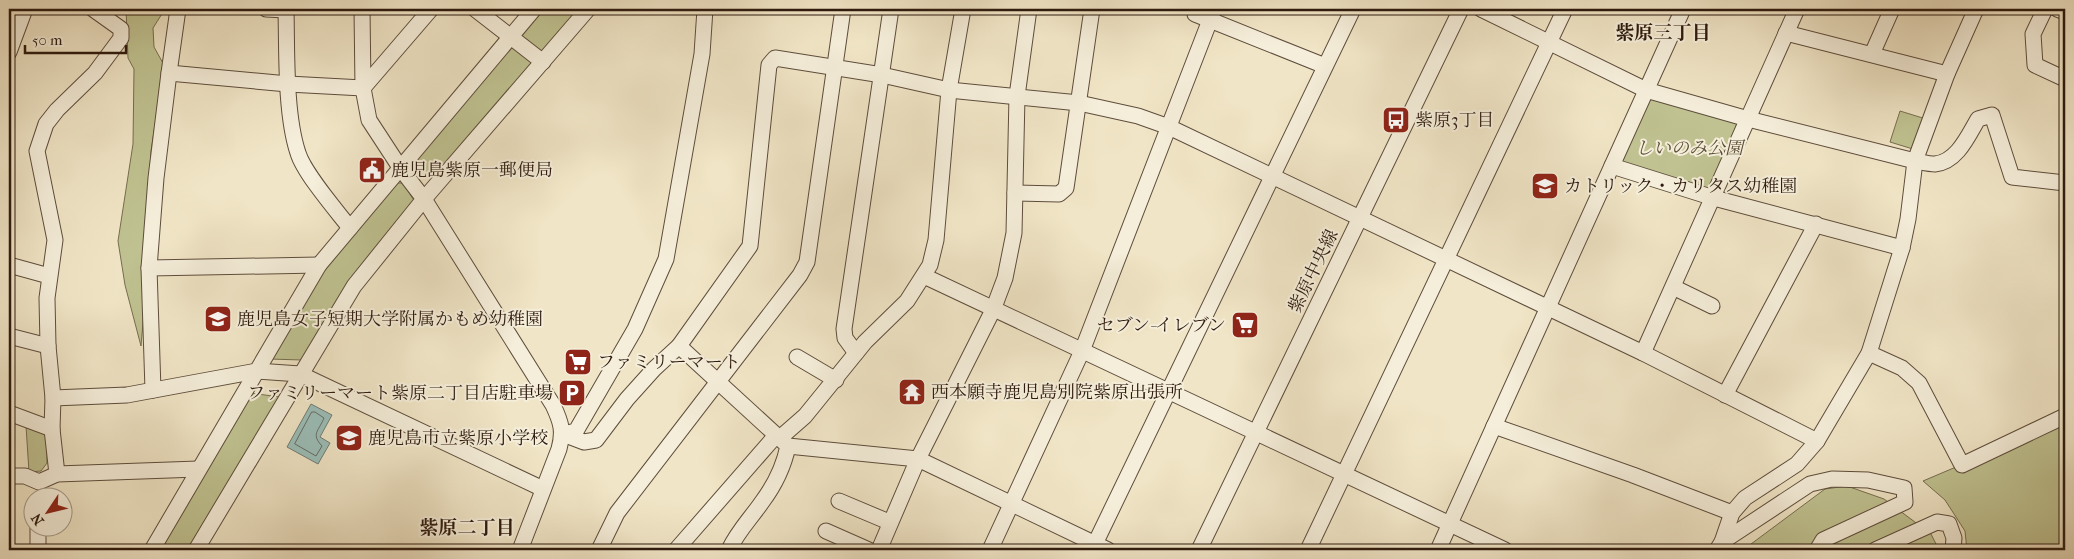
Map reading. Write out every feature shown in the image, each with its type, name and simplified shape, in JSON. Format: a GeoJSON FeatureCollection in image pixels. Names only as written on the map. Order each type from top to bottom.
{"type":"FeatureCollection","features":[{"type":"Feature","properties":{"kind":"street"},"geometry":{"type":"LineString","coordinates":[[9,52],[25,9]]}},
{"type":"Feature","properties":{"kind":"street"},"geometry":{"type":"LineString","coordinates":[[57,474],[52,429],[53,398],[48,346],[47,298],[55,240],[37,151],[40,137],[51,117],[95,73],[121,38],[121,29],[93,9]]}},
{"type":"Feature","properties":{"kind":"street"},"geometry":{"type":"LineString","coordinates":[[153,390],[149,268],[156,178],[178,9]]}},
{"type":"Feature","properties":{"kind":"street"},"geometry":{"type":"LineString","coordinates":[[266,9],[286,9],[288,84],[292,129],[298,154],[350,228]]}},
{"type":"Feature","properties":{"kind":"street"},"geometry":{"type":"LineString","coordinates":[[362,9],[363,88],[369,120],[424,200],[553,405],[563,434],[520,550]]}},
{"type":"Feature","properties":{"kind":"street"},"geometry":{"type":"LineString","coordinates":[[363,88],[431,9]]}},
{"type":"Feature","properties":{"kind":"street"},"geometry":{"type":"LineString","coordinates":[[475,9],[543,62]]}},
{"type":"Feature","properties":{"kind":"street"},"geometry":{"type":"LineString","coordinates":[[152,550],[319,264],[534,9]]}},
{"type":"Feature","properties":{"kind":"street"},"geometry":{"type":"LineString","coordinates":[[196,550],[354,286],[424,200],[588,9]]}},
{"type":"Feature","properties":{"kind":"street"},"geometry":{"type":"LineString","coordinates":[[563,434],[576,431],[635,330],[666,259],[702,54],[705,9]]}},
{"type":"Feature","properties":{"kind":"street"},"geometry":{"type":"LineString","coordinates":[[599,550],[617,513],[800,275],[807,262],[843,9]]}},
{"type":"Feature","properties":{"kind":"street"},"geometry":{"type":"LineString","coordinates":[[856,353],[845,338],[844,329],[891,9]]}},
{"type":"Feature","properties":{"kind":"street"},"geometry":{"type":"LineString","coordinates":[[729,550],[739,532],[764,500],[785,458],[784,442],[876,330],[907,301],[930,265],[936,240],[949,90],[963,9]]}},
{"type":"Feature","properties":{"kind":"street"},"geometry":{"type":"LineString","coordinates":[[878,550],[918,458],[993,310],[1005,278],[1014,232],[1017,96],[1029,9]]}},
{"type":"Feature","properties":{"kind":"street"},"geometry":{"type":"LineString","coordinates":[[1015,193],[1059,194],[1066,188],[1092,9]]}},
{"type":"Feature","properties":{"kind":"street"},"geometry":{"type":"LineString","coordinates":[[1195,9],[1195,14],[1212,14],[1325,66]]}},
{"type":"Feature","properties":{"kind":"street"},"geometry":{"type":"LineString","coordinates":[[676,550],[772,440],[918,458],[1099,548],[1168,392],[1353,9]]}},
{"type":"Feature","properties":{"kind":"street","name":"紫原中央線"},"geometry":{"type":"LineString","coordinates":[[1198,550],[1461,9]]}},
{"type":"Feature","properties":{"kind":"street"},"geometry":{"type":"LineString","coordinates":[[1482,9],[1646,90],[1748,119],[1915,161],[1934,164],[1952,156],[1961,147],[1978,119],[1992,115],[2012,177],[2065,183]]}},
{"type":"Feature","properties":{"kind":"street"},"geometry":{"type":"LineString","coordinates":[[1308,550],[1565,9]]}},
{"type":"Feature","properties":{"kind":"street"},"geometry":{"type":"LineString","coordinates":[[1438,550],[1683,9]]}},
{"type":"Feature","properties":{"kind":"street"},"geometry":{"type":"LineString","coordinates":[[1643,353],[1797,9]]}},
{"type":"Feature","properties":{"kind":"street"},"geometry":{"type":"LineString","coordinates":[[1872,54],[1892,9]]}},
{"type":"Feature","properties":{"kind":"street"},"geometry":{"type":"LineString","coordinates":[[1720,546],[1732,513],[1744,498],[1797,464],[1817,441],[1869,354],[1902,248],[1908,218],[1915,161],[1947,74],[1976,9]]}},
{"type":"Feature","properties":{"kind":"street"},"geometry":{"type":"LineString","coordinates":[[2045,9],[2033,34],[2035,65],[2065,79]]}},
{"type":"Feature","properties":{"kind":"street"},"geometry":{"type":"LineString","coordinates":[[2057,9],[2065,12]]}},
{"type":"Feature","properties":{"kind":"street"},"geometry":{"type":"LineString","coordinates":[[990,550],[1082,351],[1212,14]]}},
{"type":"Feature","properties":{"kind":"street"},"geometry":{"type":"LineString","coordinates":[[1786,33],[1947,74]]}},
{"type":"Feature","properties":{"kind":"street"},"geometry":{"type":"LineString","coordinates":[[563,434],[584,442],[596,440],[626,399],[679,346],[750,246],[769,65],[775,58],[882,75],[949,90],[1078,103],[1138,116],[1169,127],[1643,353],[1817,441]]}},
{"type":"Feature","properties":{"kind":"street"},"geometry":{"type":"LineString","coordinates":[[169,73],[288,84],[363,88]]}},
{"type":"Feature","properties":{"kind":"street"},"geometry":{"type":"LineString","coordinates":[[1612,166],[1714,198],[1902,248]]}},
{"type":"Feature","properties":{"kind":"street"},"geometry":{"type":"LineString","coordinates":[[1724,395],[1816,224]]}},
{"type":"Feature","properties":{"kind":"street"},"geometry":{"type":"LineString","coordinates":[[149,268],[319,264]]}},
{"type":"Feature","properties":{"kind":"street"},"geometry":{"type":"LineString","coordinates":[[9,265],[49,276]]}},
{"type":"Feature","properties":{"kind":"street"},"geometry":{"type":"LineString","coordinates":[[924,276],[1505,550]]}},
{"type":"Feature","properties":{"kind":"street"},"geometry":{"type":"LineString","coordinates":[[1673,287],[1712,306]]}},
{"type":"Feature","properties":{"kind":"street"},"geometry":{"type":"LineString","coordinates":[[9,336],[48,346]]}},
{"type":"Feature","properties":{"kind":"street"},"geometry":{"type":"LineString","coordinates":[[679,346],[784,442]]}},
{"type":"Feature","properties":{"kind":"street"},"geometry":{"type":"LineString","coordinates":[[1869,354],[1902,368],[1919,383],[1962,465],[2065,416]]}},
{"type":"Feature","properties":{"kind":"street"},"geometry":{"type":"LineString","coordinates":[[797,357],[836,380]]}},
{"type":"Feature","properties":{"kind":"street"},"geometry":{"type":"LineString","coordinates":[[53,398],[127,395],[257,371],[300,374],[543,489]]}},
{"type":"Feature","properties":{"kind":"street"},"geometry":{"type":"LineString","coordinates":[[9,413],[52,429]]}},
{"type":"Feature","properties":{"kind":"street"},"geometry":{"type":"LineString","coordinates":[[1494,426],[1633,475],[1732,513]]}},
{"type":"Feature","properties":{"kind":"street"},"geometry":{"type":"LineString","coordinates":[[43,486],[57,474],[198,469]]}},
{"type":"Feature","properties":{"kind":"street"},"geometry":{"type":"LineString","coordinates":[[9,476],[25,476],[36,486]]}},
{"type":"Feature","properties":{"kind":"street"},"geometry":{"type":"LineString","coordinates":[[1720,546],[1810,484],[1832,480],[1868,480],[1904,488],[1905,502],[1823,540],[1818,550]]}},
{"type":"Feature","properties":{"kind":"street"},"geometry":{"type":"LineString","coordinates":[[839,501],[889,522]]}},
{"type":"Feature","properties":{"kind":"street"},"geometry":{"type":"LineString","coordinates":[[1875,550],[1937,522],[1949,524],[1954,538],[1952,550]]}},
{"type":"Feature","properties":{"kind":"street"},"geometry":{"type":"LineString","coordinates":[[826,531],[869,550]]}},
{"type":"Feature","properties":{"kind":"street"},"geometry":{"type":"LineString","coordinates":[[38,536],[38,550]]}},
{"type":"Feature","properties":{"kind":"green space"},"geometry":{"type":"Polygon","coordinates":[[[126,9],[165,9],[153,28],[154,47],[164,65],[151,151],[145,252],[146,287],[141,346],[125,285],[118,241],[133,144],[134,69],[128,58],[126,9]]]}},
{"type":"Feature","properties":{"kind":"green space"},"geometry":{"type":"Polygon","coordinates":[[[543,9],[584,9],[433,182],[416,160],[543,9]]]}},
{"type":"Feature","properties":{"kind":"green space","name":"しいのみ公園"},"geometry":{"type":"Polygon","coordinates":[[[1653,99],[1737,123],[1712,195],[1624,166],[1621,160],[1647,101],[1653,99]]]}},
{"type":"Feature","properties":{"kind":"green space"},"geometry":{"type":"Polygon","coordinates":[[[1900,111],[1926,119],[1916,150],[1890,142],[1900,111]]]}},
{"type":"Feature","properties":{"kind":"green space"},"geometry":{"type":"Polygon","coordinates":[[[394,183],[403,183],[415,202],[302,360],[269,359],[319,275],[394,183]]]}},
{"type":"Feature","properties":{"kind":"green space"},"geometry":{"type":"Polygon","coordinates":[[[250,393],[280,397],[189,550],[159,550],[250,393]]]}},
{"type":"Feature","properties":{"kind":"green space"},"geometry":{"type":"Polygon","coordinates":[[[2065,416],[2065,550],[1967,550],[1965,531],[1945,500],[1923,481],[1996,450],[2065,416]]]}},
{"type":"Feature","properties":{"kind":"green space"},"geometry":{"type":"Polygon","coordinates":[[[26,426],[47,434],[47,463],[41,471],[29,472],[26,426]]]}},
{"type":"Feature","properties":{"kind":"green space"},"geometry":{"type":"Polygon","coordinates":[[[1847,486],[1884,499],[1931,534],[1938,548],[1934,550],[1743,550],[1825,489],[1847,486]]]}},
{"type":"Feature","properties":{"kind":"water"},"geometry":{"type":"Polygon","coordinates":[[[311,404],[332,415],[320,437],[330,443],[318,464],[287,447],[311,404]]]}},
{"type":"Feature","properties":{"kind":"place","name":"紫原3丁目"},"geometry":{"type":"Point","coordinates":[1396,120]}},
{"type":"Feature","properties":{"kind":"place","name":"鹿児島紫原一郵便局"},"geometry":{"type":"Point","coordinates":[372,170]}},
{"type":"Feature","properties":{"kind":"place","name":"カトリック・カリタス幼稚園"},"geometry":{"type":"Point","coordinates":[1545,186]}},
{"type":"Feature","properties":{"kind":"place","name":"鹿児島女子短期大学附属かもめ幼稚園"},"geometry":{"type":"Point","coordinates":[218,319]}},
{"type":"Feature","properties":{"kind":"place","name":"セブン-イレブン"},"geometry":{"type":"Point","coordinates":[1245,325]}},
{"type":"Feature","properties":{"kind":"place","name":"ファミリーマート"},"geometry":{"type":"Point","coordinates":[578,362]}},
{"type":"Feature","properties":{"kind":"place","name":"西本願寺鹿児島別院紫原出張所"},"geometry":{"type":"Point","coordinates":[912,392]}},
{"type":"Feature","properties":{"kind":"place","name":"ファミリーマート紫原二丁目店駐車場"},"geometry":{"type":"Point","coordinates":[572,393]}},
{"type":"Feature","properties":{"kind":"place","name":"鹿児島市立紫原小学校"},"geometry":{"type":"Point","coordinates":[349,438]}},
{"type":"Feature","properties":{"kind":"district","name":"紫原三丁目"},"geometry":{"type":"Point","coordinates":[1663,32]}},
{"type":"Feature","properties":{"kind":"district","name":"紫原二丁目"},"geometry":{"type":"Point","coordinates":[467,527]}}]}
